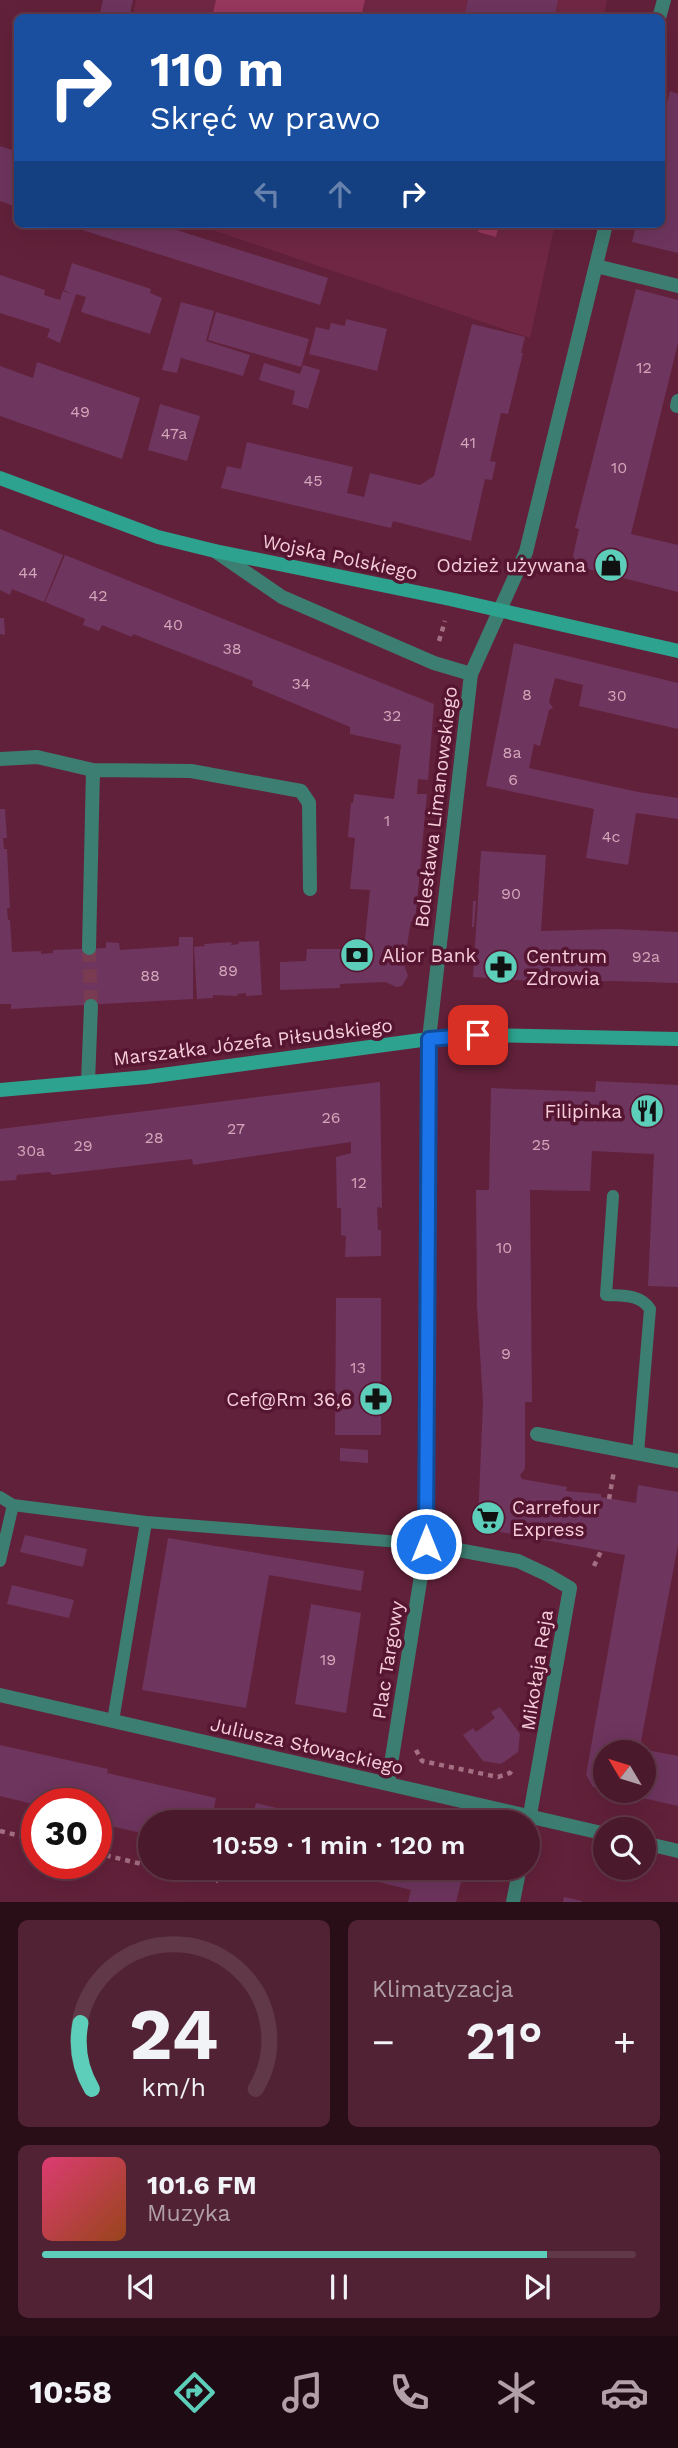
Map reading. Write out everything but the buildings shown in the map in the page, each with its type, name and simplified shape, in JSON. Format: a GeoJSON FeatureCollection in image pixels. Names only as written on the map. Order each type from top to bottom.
{"type":"FeatureCollection","features":[{"type":"Feature","properties":{"kind":"street","name":"Bolesława Limanowskiego"},"geometry":{"type":"LineString","coordinates":[[429,1039],[471,674],[526,552],[605,228]]}},
{"type":"Feature","properties":{"kind":"street"},"geometry":{"type":"LineString","coordinates":[[596,266],[678,286]]}},
{"type":"Feature","properties":{"kind":"street","name":"Wojska Polskiego"},"geometry":{"type":"LineString","coordinates":[[0,478],[158,537],[678,651]]}},
{"type":"Feature","properties":{"kind":"street"},"geometry":{"type":"LineString","coordinates":[[215,551],[282,597],[434,663],[471,674]]}},
{"type":"Feature","properties":{"kind":"street"},"geometry":{"type":"LineString","coordinates":[[0,759],[37,757],[93,770],[191,771],[301,791],[309,803],[310,889]]}},
{"type":"Feature","properties":{"kind":"street"},"geometry":{"type":"LineString","coordinates":[[89,948],[93,770]]}},
{"type":"Feature","properties":{"kind":"street"},"geometry":{"type":"LineString","coordinates":[[88,1082],[91,1006]]}},
{"type":"Feature","properties":{"kind":"street","name":"Marszałka Józefa Piłsudskiego"},"geometry":{"type":"LineString","coordinates":[[0,1090],[160,1075],[429,1039],[478,1035],[678,1039]]}},
{"type":"Feature","properties":{"kind":"street"},"geometry":{"type":"LineString","coordinates":[[426,1544],[429,1039]]}},
{"type":"Feature","properties":{"kind":"street"},"geometry":{"type":"LineString","coordinates":[[537,1434],[678,1461]]}},
{"type":"Feature","properties":{"kind":"street","name":"Plac Targowy"},"geometry":{"type":"LineString","coordinates":[[388,1783],[426,1544]]}},
{"type":"Feature","properties":{"kind":"street","name":"Mikołaja Reja"},"geometry":{"type":"LineString","coordinates":[[426,1544],[518,1561],[570,1588],[532,1810]]}},
{"type":"Feature","properties":{"kind":"street","name":"Juliusza Słowackiego"},"geometry":{"type":"LineString","coordinates":[[0,1695],[388,1783],[489,1810]]}},
{"type":"Feature","properties":{"kind":"street","name":"Juliusza Słowackiego"},"geometry":{"type":"LineString","coordinates":[[540,1823],[593,1832]]}},
{"type":"Feature","properties":{"kind":"street"},"geometry":{"type":"LineString","coordinates":[[656,1846],[678,1851]]}},
{"type":"Feature","properties":{"kind":"street"},"geometry":{"type":"LineString","coordinates":[[513,1902],[517,1880]]}},
{"type":"Feature","properties":{"kind":"lane"},"geometry":{"type":"LineString","coordinates":[[613,1196],[606,1296],[644,1300],[650,1309],[638,1453]]}},
{"type":"Feature","properties":{"kind":"lane"},"geometry":{"type":"LineString","coordinates":[[0,1497],[13,1505],[146,1522],[426,1544]]}},
{"type":"Feature","properties":{"kind":"lane"},"geometry":{"type":"LineString","coordinates":[[0,1561],[13,1505]]}},
{"type":"Feature","properties":{"kind":"lane"},"geometry":{"type":"LineString","coordinates":[[113,1721],[146,1522]]}},
{"type":"Feature","properties":{"kind":"path"},"geometry":{"type":"LineString","coordinates":[[438,645],[445,621]]}},
{"type":"Feature","properties":{"kind":"path"},"geometry":{"type":"LineString","coordinates":[[594,1566],[601,1551]]}},
{"type":"Feature","properties":{"kind":"path"},"geometry":{"type":"LineString","coordinates":[[396,1736],[416,1749],[422,1761],[498,1777],[510,1773],[518,1763]]}},
{"type":"Feature","properties":{"kind":"path"},"geometry":{"type":"LineString","coordinates":[[0,1831],[21,1836]]}},
{"type":"Feature","properties":{"kind":"path"},"geometry":{"type":"LineString","coordinates":[[112,1857],[138,1863]]}},
{"type":"Feature","properties":{"kind":"path"},"geometry":{"type":"LineString","coordinates":[[214,1880],[218,1881]]}},
{"type":"Feature","properties":{"kind":"shaded area"},"geometry":{"type":"Polygon","coordinates":[[[136,0],[607,0],[604,14],[133,14],[136,0]]]}},
{"type":"Feature","properties":{"kind":"shaded area"},"geometry":{"type":"Polygon","coordinates":[[[216,0],[365,0],[362,14],[213,14],[216,0]]]}},
{"type":"Feature","properties":{"kind":"shaded area"},"geometry":{"type":"Polygon","coordinates":[[[207,228],[554,228],[530,338],[207,228]]]}},
{"type":"Feature","properties":{"kind":"shaded area"},"geometry":{"type":"Polygon","coordinates":[[[479,228],[498,228],[496,237],[478,232],[479,228]]]}},
{"type":"Feature","properties":{"kind":"tunnel"},"geometry":{"type":"LineString","coordinates":[[89,948],[91,1006]]}},
{"type":"Feature","properties":{"kind":"place","name":"Odzież używana"},"geometry":{"type":"Point","coordinates":[611,565]}},
{"type":"Feature","properties":{"kind":"place","name":"Alior Bank"},"geometry":{"type":"Point","coordinates":[357,955]}},
{"type":"Feature","properties":{"kind":"place","name":"Centrum Zdrowia"},"geometry":{"type":"Point","coordinates":[501,967]}},
{"type":"Feature","properties":{"kind":"place","name":"Filipinka"},"geometry":{"type":"Point","coordinates":[647,1111]}},
{"type":"Feature","properties":{"kind":"place","name":"Cef@Rm 36,6"},"geometry":{"type":"Point","coordinates":[376,1399]}},
{"type":"Feature","properties":{"kind":"place","name":"Carrefour Express"},"geometry":{"type":"Point","coordinates":[488,1518]}},
{"type":"Feature","properties":{"kind":"route"},"geometry":{"type":"LineString","coordinates":[[426,1544],[429,1039],[478,1035]]}}]}
